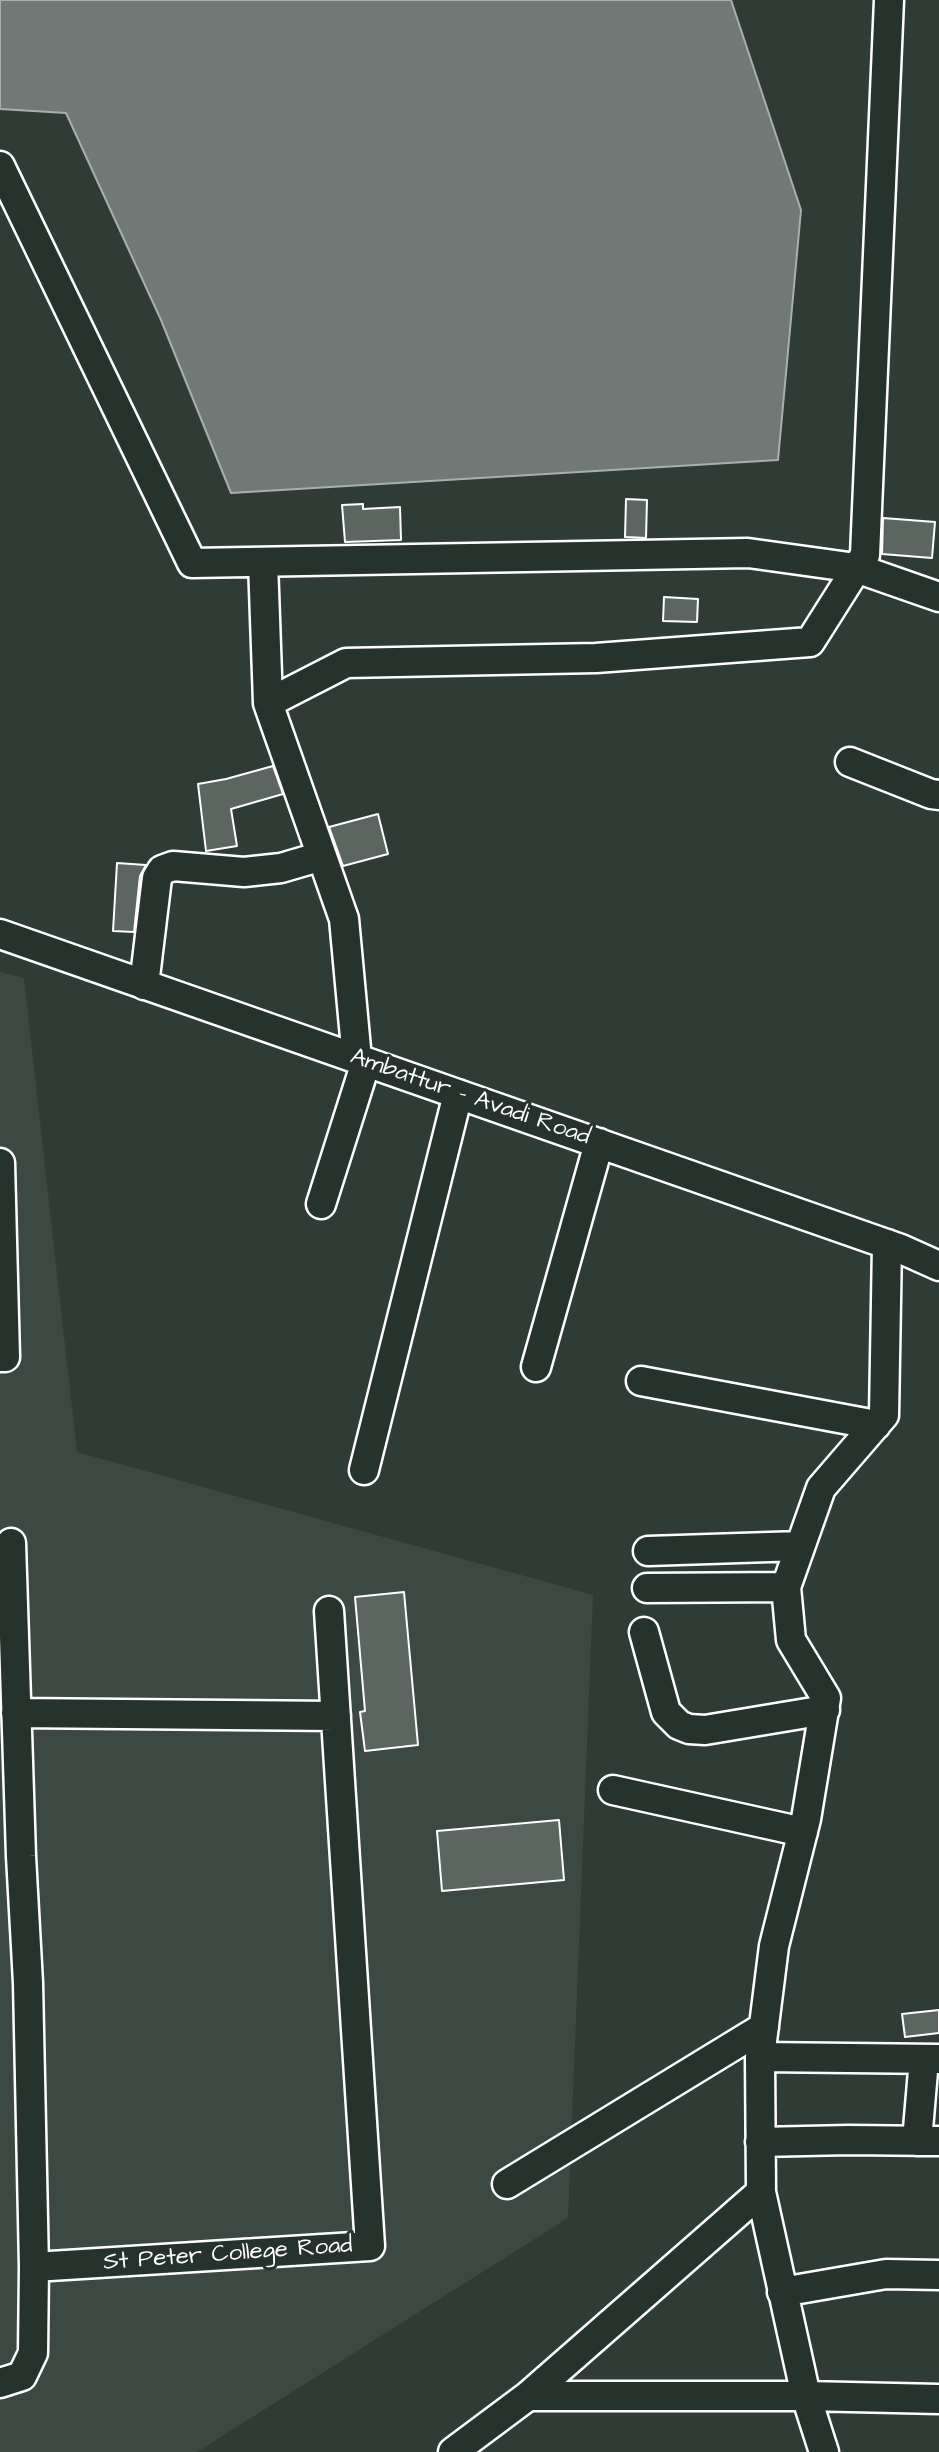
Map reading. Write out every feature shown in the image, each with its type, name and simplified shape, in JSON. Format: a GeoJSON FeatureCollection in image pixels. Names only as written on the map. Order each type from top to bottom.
{"type":"FeatureCollection","features":[{"type":"Feature","properties":{"kind":"street"},"geometry":{"type":"LineString","coordinates":[[268,703],[346,663],[596,658],[810,642],[865,555],[889,0]]}},
{"type":"Feature","properties":{"kind":"street"},"geometry":{"type":"LineString","coordinates":[[0,166],[192,563],[748,553],[856,569],[939,597]]}},
{"type":"Feature","properties":{"kind":"street"},"geometry":{"type":"LineString","coordinates":[[263,562],[268,703],[344,919],[362,1061],[321,1204]]}},
{"type":"Feature","properties":{"kind":"street"},"geometry":{"type":"LineString","coordinates":[[850,762],[931,794],[939,794]]}},
{"type":"Feature","properties":{"kind":"street"},"geometry":{"type":"LineString","coordinates":[[144,985],[157,878],[162,870],[173,866],[244,872],[281,868],[322,856]]}},
{"type":"Feature","properties":{"kind":"street","name":"Ambattur - Avadi Road"},"geometry":{"type":"LineString","coordinates":[[0,934],[887,1244],[939,1266]]}},
{"type":"Feature","properties":{"kind":"street"},"geometry":{"type":"LineString","coordinates":[[364,1470],[458,1094]]}},
{"type":"Feature","properties":{"kind":"street"},"geometry":{"type":"LineString","coordinates":[[536,1367],[599,1143]]}},
{"type":"Feature","properties":{"kind":"street"},"geometry":{"type":"LineString","coordinates":[[0,1163],[5,1357],[0,1357]]}},
{"type":"Feature","properties":{"kind":"street"},"geometry":{"type":"LineString","coordinates":[[824,2452],[806,2396],[761,2192],[760,2057],[774,1946],[803,1832],[827,1698],[791,1640],[786,1587],[821,1488],[884,1415],[887,1244]]}},
{"type":"Feature","properties":{"kind":"street"},"geometry":{"type":"LineString","coordinates":[[641,1381],[876,1425]]}},
{"type":"Feature","properties":{"kind":"street"},"geometry":{"type":"LineString","coordinates":[[0,2383],[22,2376],[33,2353],[34,2267],[28,1983],[10,1704],[11,1542]]}},
{"type":"Feature","properties":{"kind":"street"},"geometry":{"type":"LineString","coordinates":[[648,1551],[800,1546]]}},
{"type":"Feature","properties":{"kind":"street"},"geometry":{"type":"LineString","coordinates":[[648,1588],[786,1587]]}},
{"type":"Feature","properties":{"kind":"street","name":"St Peter College Road"},"geometry":{"type":"LineString","coordinates":[[34,2267],[370,2246],[329,1611]]}},
{"type":"Feature","properties":{"kind":"street"},"geometry":{"type":"LineString","coordinates":[[644,1632],[666,1712],[679,1725],[705,1730],[825,1710]]}},
{"type":"Feature","properties":{"kind":"street"},"geometry":{"type":"LineString","coordinates":[[10,1704],[336,1716]]}},
{"type":"Feature","properties":{"kind":"street"},"geometry":{"type":"LineString","coordinates":[[613,1790],[803,1832]]}},
{"type":"Feature","properties":{"kind":"street"},"geometry":{"type":"LineString","coordinates":[[507,2183],[764,2027]]}},
{"type":"Feature","properties":{"kind":"street"},"geometry":{"type":"LineString","coordinates":[[760,2057],[931,2059],[928,2141],[760,2143]]}},
{"type":"Feature","properties":{"kind":"street"},"geometry":{"type":"LineString","coordinates":[[453,2452],[528,2396],[761,2192]]}},
{"type":"Feature","properties":{"kind":"street"},"geometry":{"type":"LineString","coordinates":[[782,2292],[886,2274],[939,2275]]}},
{"type":"Feature","properties":{"kind":"street"},"geometry":{"type":"LineString","coordinates":[[528,2396],[939,2399]]}},
{"type":"Feature","properties":{"kind":"shaded area"},"geometry":{"type":"Polygon","coordinates":[[[0,0],[731,0],[801,210],[778,460],[231,493],[161,320],[66,113],[0,109],[0,0]]]}},
{"type":"Feature","properties":{"kind":"shaded area"},"geometry":{"type":"Polygon","coordinates":[[[0,972],[24,978],[77,1452],[593,1595],[568,2218],[197,2452],[0,2452],[0,972]]]}},
{"type":"Feature","properties":{"kind":"building"},"geometry":{"type":"Polygon","coordinates":[[[626,499],[647,500],[646,538],[625,537],[626,499]]]}},
{"type":"Feature","properties":{"kind":"building"},"geometry":{"type":"Polygon","coordinates":[[[363,504],[363,509],[400,507],[401,540],[345,542],[342,505],[363,504]]]}},
{"type":"Feature","properties":{"kind":"building"},"geometry":{"type":"Polygon","coordinates":[[[883,518],[935,522],[932,558],[882,554],[883,518]]]}},
{"type":"Feature","properties":{"kind":"building"},"geometry":{"type":"Polygon","coordinates":[[[664,597],[698,599],[697,622],[663,621],[664,597]]]}},
{"type":"Feature","properties":{"kind":"building"},"geometry":{"type":"Polygon","coordinates":[[[273,766],[283,794],[231,809],[237,846],[206,851],[198,784],[273,766]]]}},
{"type":"Feature","properties":{"kind":"building"},"geometry":{"type":"Polygon","coordinates":[[[378,814],[388,854],[343,866],[329,827],[378,814]]]}},
{"type":"Feature","properties":{"kind":"building"},"geometry":{"type":"Polygon","coordinates":[[[117,863],[146,865],[140,876],[134,932],[113,931],[117,863]]]}},
{"type":"Feature","properties":{"kind":"building"},"geometry":{"type":"Polygon","coordinates":[[[404,1592],[418,1745],[365,1751],[360,1712],[365,1711],[355,1597],[404,1592]]]}},
{"type":"Feature","properties":{"kind":"building"},"geometry":{"type":"Polygon","coordinates":[[[559,1820],[564,1880],[442,1891],[437,1831],[559,1820]]]}},
{"type":"Feature","properties":{"kind":"building"},"geometry":{"type":"Polygon","coordinates":[[[939,2010],[939,2033],[905,2037],[902,2014],[939,2010]]]}}]}
